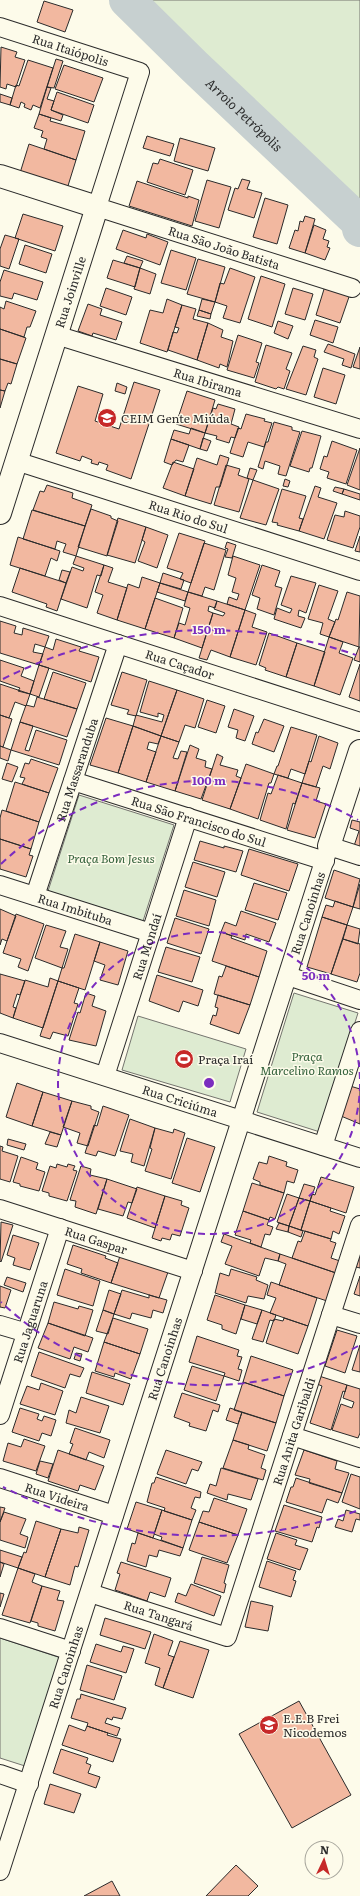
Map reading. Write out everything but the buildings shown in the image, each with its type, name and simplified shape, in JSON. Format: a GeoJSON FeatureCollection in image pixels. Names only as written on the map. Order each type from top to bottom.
{"type":"FeatureCollection","features":[{"type":"Feature","properties":{"kind":"street","name":"Rua Itaiópolis"},"geometry":{"type":"LineString","coordinates":[[0,27],[140,72]]}},
{"type":"Feature","properties":{"kind":"street","name":"Rua Joinville"},"geometry":{"type":"LineString","coordinates":[[0,513],[140,72]]}},
{"type":"Feature","properties":{"kind":"street"},"geometry":{"type":"LineString","coordinates":[[0,176],[97,207]]}},
{"type":"Feature","properties":{"kind":"street","name":"Rua São João Batista"},"geometry":{"type":"LineString","coordinates":[[97,207],[352,288]]}},
{"type":"Feature","properties":{"kind":"street","name":"Rua Ibirama"},"geometry":{"type":"LineString","coordinates":[[56,335],[360,429]]}},
{"type":"Feature","properties":{"kind":"street","name":"Rua Rio do Sul"},"geometry":{"type":"LineString","coordinates":[[16,461],[360,571]]}},
{"type":"Feature","properties":{"kind":"street","name":"Rua Caçador"},"geometry":{"type":"LineString","coordinates":[[0,606],[360,722]]}},
{"type":"Feature","properties":{"kind":"street","name":"Rua Massaranduba"},"geometry":{"type":"LineString","coordinates":[[35,896],[118,644]]}},
{"type":"Feature","properties":{"kind":"street"},"geometry":{"type":"LineString","coordinates":[[327,854],[360,751]]}},
{"type":"Feature","properties":{"kind":"street","name":"Rua São Francisco do Sul"},"geometry":{"type":"LineString","coordinates":[[73,781],[188,818],[327,854],[360,856]]}},
{"type":"Feature","properties":{"kind":"street","name":"Rua Mondaí"},"geometry":{"type":"LineString","coordinates":[[105,1076],[188,818]]}},
{"type":"Feature","properties":{"kind":"street","name":"Rua Canoinhas"},"geometry":{"type":"LineString","coordinates":[[0,1871],[327,854]]}},
{"type":"Feature","properties":{"kind":"street","name":"Rua Imbituba"},"geometry":{"type":"LineString","coordinates":[[0,885],[151,933]]}},
{"type":"Feature","properties":{"kind":"street"},"geometry":{"type":"LineString","coordinates":[[288,976],[360,1000]]}},
{"type":"Feature","properties":{"kind":"street"},"geometry":{"type":"LineString","coordinates":[[323,1146],[360,1031]]}},
{"type":"Feature","properties":{"kind":"street","name":"Rua Criciúma"},"geometry":{"type":"LineString","coordinates":[[1,1045],[105,1076],[360,1158]]}},
{"type":"Feature","properties":{"kind":"street","name":"Rua Gaspar"},"geometry":{"type":"LineString","coordinates":[[0,1209],[193,1271]]}},
{"type":"Feature","properties":{"kind":"street","name":"Rua Anita Garibaldi"},"geometry":{"type":"LineString","coordinates":[[227,1637],[360,1226]]}},
{"type":"Feature","properties":{"kind":"street","name":"Rua Jaguaruna"},"geometry":{"type":"LineString","coordinates":[[0,1415],[60,1228]]}},
{"type":"Feature","properties":{"kind":"street"},"geometry":{"type":"LineString","coordinates":[[331,1315],[360,1324]]}},
{"type":"Feature","properties":{"kind":"street"},"geometry":{"type":"LineString","coordinates":[[0,1325],[27,1333]]}},
{"type":"Feature","properties":{"kind":"street"},"geometry":{"type":"LineString","coordinates":[[292,1436],[360,1458]]}},
{"type":"Feature","properties":{"kind":"street","name":"Rua Videira"},"geometry":{"type":"LineString","coordinates":[[0,1478],[114,1515]]}},
{"type":"Feature","properties":{"kind":"street","name":"Rua Tangará"},"geometry":{"type":"LineString","coordinates":[[90,1592],[227,1637]]}},
{"type":"Feature","properties":{"kind":"street"},"geometry":{"type":"LineString","coordinates":[[0,1628],[70,1651]]}},
{"type":"Feature","properties":{"kind":"street"},"geometry":{"type":"LineString","coordinates":[[0,1774],[29,1784]]}},
{"type":"Feature","properties":{"kind":"green space"},"geometry":{"type":"Polygon","coordinates":[[[149,0],[360,0],[360,244],[149,0]]]}},
{"type":"Feature","properties":{"kind":"green space","name":"Praça Bom Jesus"},"geometry":{"type":"Polygon","coordinates":[[[79,795],[174,825],[143,921],[48,891],[79,795]]]}},
{"type":"Feature","properties":{"kind":"green space","name":"Praça Marcelino Ramos"},"geometry":{"type":"Polygon","coordinates":[[[294,993],[358,1013],[320,1132],[257,1112],[294,993]]]}},
{"type":"Feature","properties":{"kind":"green space","name":"Praça Iraí"},"geometry":{"type":"Polygon","coordinates":[[[138,1016],[246,1049],[230,1102],[122,1070],[138,1016]]]}},
{"type":"Feature","properties":{"kind":"green space"},"geometry":{"type":"Polygon","coordinates":[[[0,1638],[61,1658],[25,1766],[0,1758],[0,1638]]]}},
{"type":"Feature","properties":{"kind":"waterway","name":"Arroio Petrópolis"},"geometry":{"type":"LineString","coordinates":[[127,0],[194,66],[359,222],[360,229]]}},
{"type":"Feature","properties":{"kind":"place","name":"CEIM Gente Miúda"},"geometry":{"type":"Point","coordinates":[107,418]}},
{"type":"Feature","properties":{"kind":"place","name":"Praça Iraí"},"geometry":{"type":"Point","coordinates":[184,1059]}},
{"type":"Feature","properties":{"kind":"place","name":"E.E.B Frei Nicodemos"},"geometry":{"type":"Point","coordinates":[269,1725]}}]}
